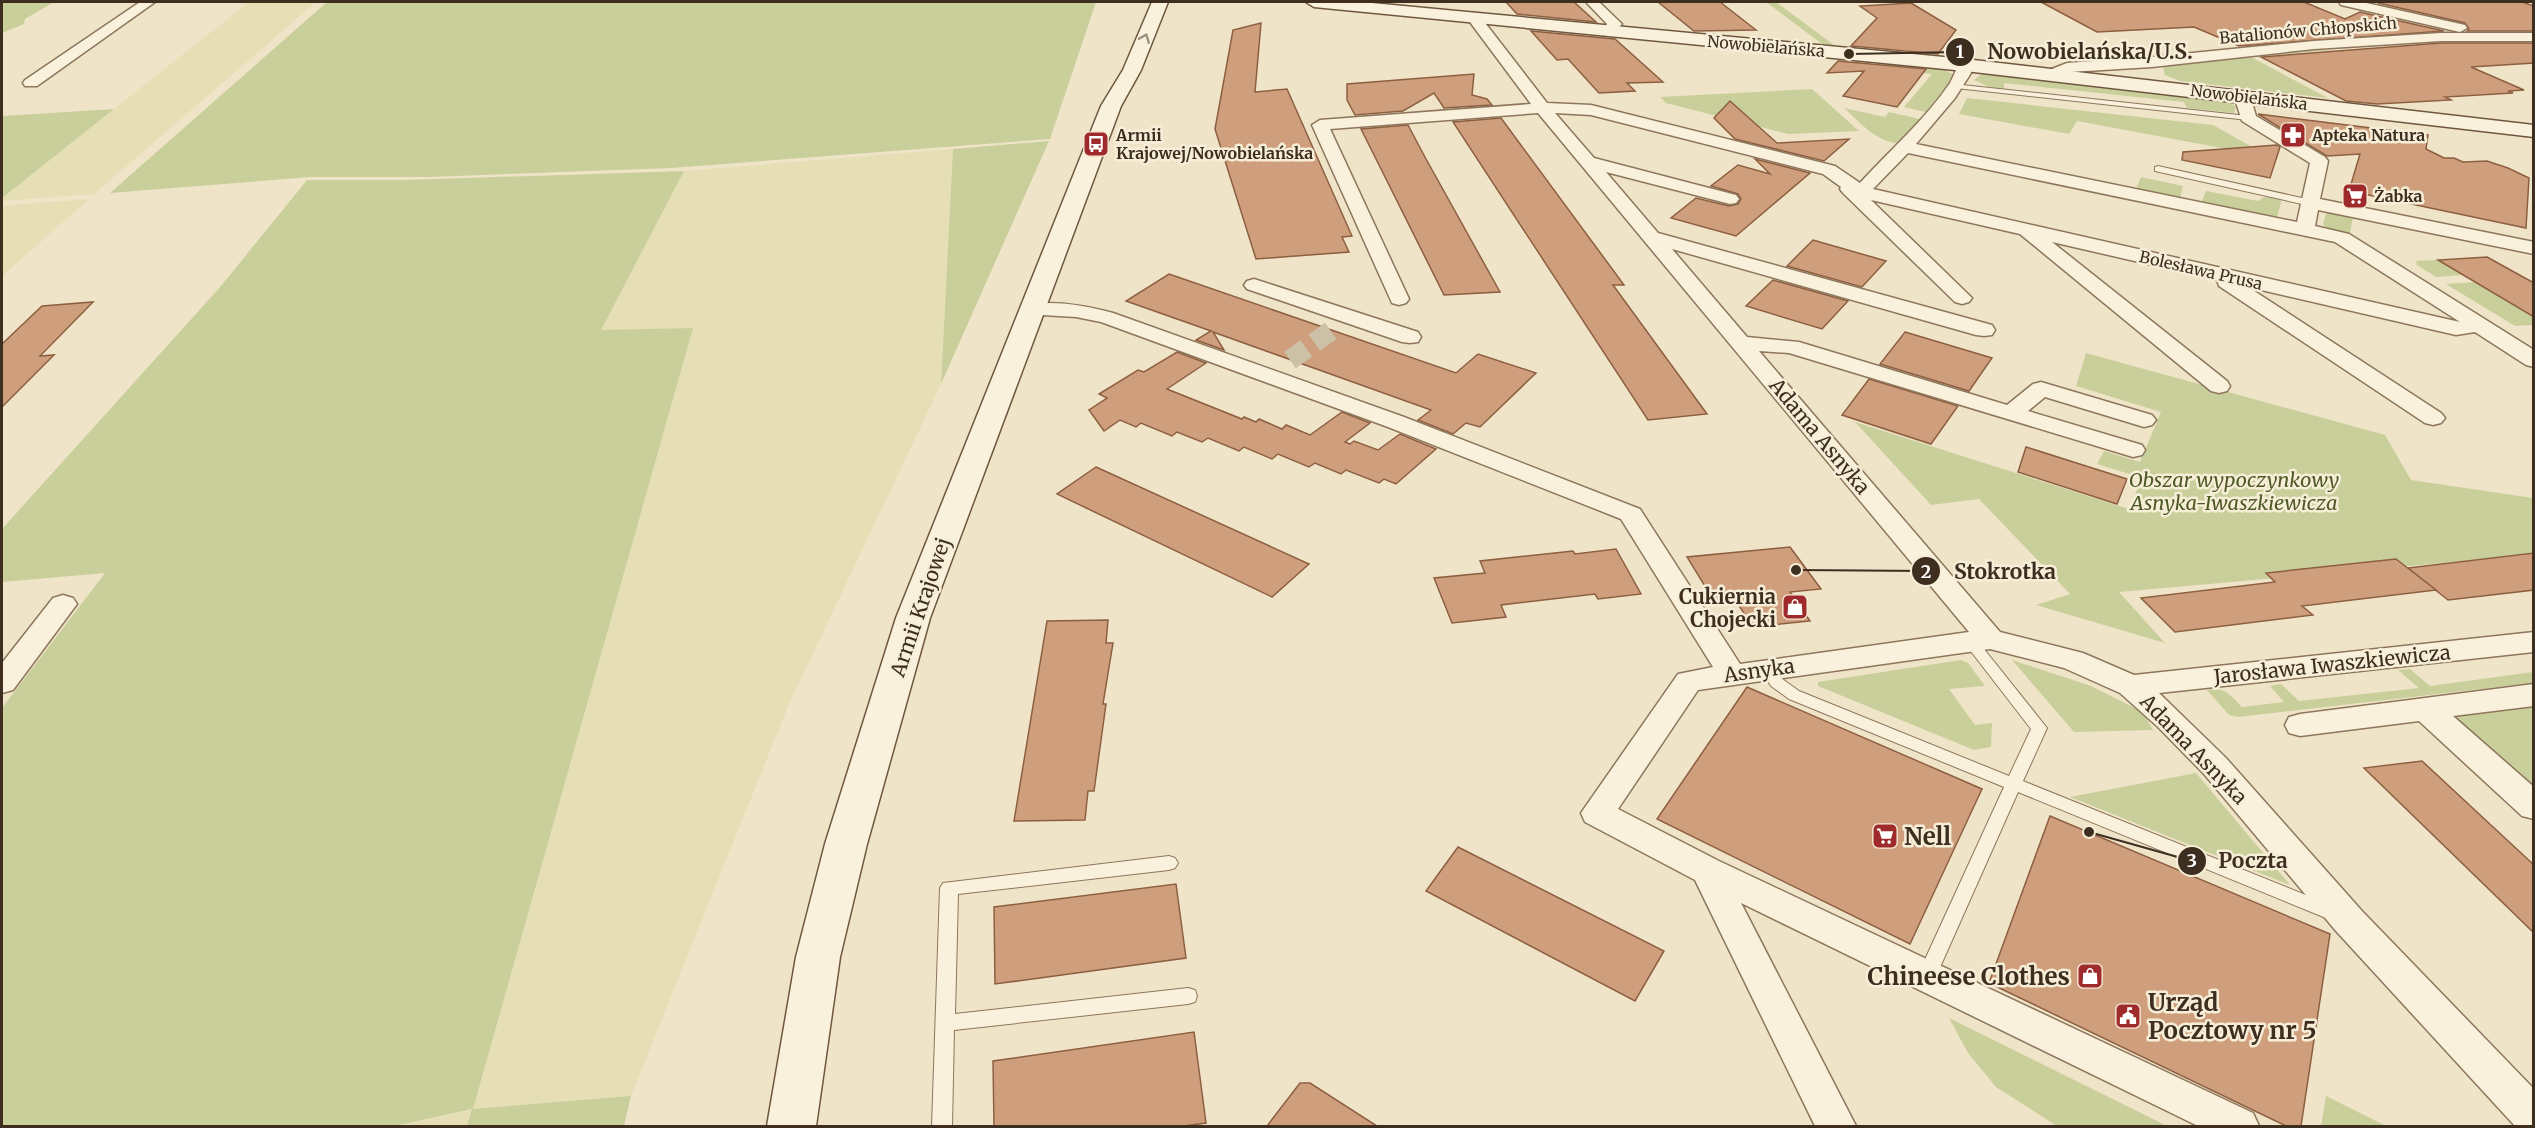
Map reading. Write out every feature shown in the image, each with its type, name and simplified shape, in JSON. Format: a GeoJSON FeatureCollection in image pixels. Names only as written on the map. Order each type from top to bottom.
{"type":"FeatureCollection","features":[{"type":"Feature","properties":{"kind":"street"},"geometry":{"type":"LineString","coordinates":[[31,83],[148,2]]}},
{"type":"Feature","properties":{"kind":"street"},"geometry":{"type":"LineString","coordinates":[[1157,8],[1171,2]]}},
{"type":"Feature","properties":{"kind":"street","name":"Nowobielańska"},"geometry":{"type":"LineString","coordinates":[[1314,2],[1357,4]]}},
{"type":"Feature","properties":{"kind":"street","name":"Nowobielańska"},"geometry":{"type":"LineString","coordinates":[[1333,2],[1474,18],[2052,74],[2534,131]]}},
{"type":"Feature","properties":{"kind":"street"},"geometry":{"type":"LineString","coordinates":[[1593,2],[1615,24],[1608,31]]}},
{"type":"Feature","properties":{"kind":"street"},"geometry":{"type":"LineString","coordinates":[[2346,2],[2448,25],[2484,37]]}},
{"type":"Feature","properties":{"kind":"street","name":"Armii Krajowej"},"geometry":{"type":"LineString","coordinates":[[1110,106],[1132,70],[1157,8]]}},
{"type":"Feature","properties":{"kind":"street","name":"Adama Asnyka"},"geometry":{"type":"LineString","coordinates":[[1474,18],[1542,108],[1742,343],[1980,640],[2073,660],[2131,686],[2169,719],[2215,766],[2349,921],[2534,1118]]}},
{"type":"Feature","properties":{"kind":"street","name":"Batalionów Chłopskich"},"geometry":{"type":"LineString","coordinates":[[2052,74],[2067,68],[2152,62],[2314,45],[2484,37],[2534,37]]}},
{"type":"Feature","properties":{"kind":"street","name":"Armii Krajowej"},"geometry":{"type":"LineString","coordinates":[[791,1126],[818,957],[846,844],[913,618],[1110,106],[1120,52]]}},
{"type":"Feature","properties":{"kind":"street"},"geometry":{"type":"LineString","coordinates":[[2152,62],[2161,86]]}},
{"type":"Feature","properties":{"kind":"street"},"geometry":{"type":"LineString","coordinates":[[1399,299],[1320,126],[1542,108],[1591,110],[1829,170],[1861,192],[1905,147],[1956,86],[1965,73],[1965,65]]}},
{"type":"Feature","properties":{"kind":"street"},"geometry":{"type":"LineString","coordinates":[[2242,96],[2248,118],[2319,161],[2305,229]]}},
{"type":"Feature","properties":{"kind":"street"},"geometry":{"type":"LineString","coordinates":[[1905,147],[2342,238],[2534,360]]}},
{"type":"Feature","properties":{"kind":"street"},"geometry":{"type":"LineString","coordinates":[[1591,163],[1730,199]]}},
{"type":"Feature","properties":{"kind":"street"},"geometry":{"type":"LineString","coordinates":[[1829,170],[1962,298]]}},
{"type":"Feature","properties":{"kind":"street","name":"Bolesława Prusa"},"geometry":{"type":"LineString","coordinates":[[1861,192],[2456,329],[2478,325]]}},
{"type":"Feature","properties":{"kind":"street"},"geometry":{"type":"LineString","coordinates":[[2311,202],[2534,248]]}},
{"type":"Feature","properties":{"kind":"street"},"geometry":{"type":"LineString","coordinates":[[2024,229],[2219,386]]}},
{"type":"Feature","properties":{"kind":"street"},"geometry":{"type":"LineString","coordinates":[[1654,238],[1984,330]]}},
{"type":"Feature","properties":{"kind":"street"},"geometry":{"type":"LineString","coordinates":[[2212,273],[2433,418]]}},
{"type":"Feature","properties":{"kind":"street"},"geometry":{"type":"LineString","coordinates":[[1254,285],[1410,337]]}},
{"type":"Feature","properties":{"kind":"street"},"geometry":{"type":"LineString","coordinates":[[1032,310],[1076,312],[1106,317],[1396,422],[1631,514],[1731,673]]}},
{"type":"Feature","properties":{"kind":"street"},"geometry":{"type":"LineString","coordinates":[[1332,330],[1350,317]]}},
{"type":"Feature","properties":{"kind":"street"},"geometry":{"type":"LineString","coordinates":[[1742,343],[1791,347],[2133,450]]}},
{"type":"Feature","properties":{"kind":"street"},"geometry":{"type":"LineString","coordinates":[[2011,413],[2041,389],[2144,420]]}},
{"type":"Feature","properties":{"kind":"street"},"geometry":{"type":"LineString","coordinates":[[2,683],[63,604]]}},
{"type":"Feature","properties":{"kind":"street","name":"Asnyka"},"geometry":{"type":"LineString","coordinates":[[1707,872],[1597,813],[1689,681],[1731,673],[1980,640]]}},
{"type":"Feature","properties":{"kind":"street","name":"Jarosława Iwaszkiewicza"},"geometry":{"type":"LineString","coordinates":[[2131,686],[2534,642]]}},
{"type":"Feature","properties":{"kind":"street"},"geometry":{"type":"LineString","coordinates":[[2300,725],[2534,695]]}},
{"type":"Feature","properties":{"kind":"street"},"geometry":{"type":"LineString","coordinates":[[2425,709],[2534,807]]}},
{"type":"Feature","properties":{"kind":"street"},"geometry":{"type":"LineString","coordinates":[[1707,872],[2240,1126]]}},
{"type":"Feature","properties":{"kind":"street"},"geometry":{"type":"LineString","coordinates":[[1707,872],[1836,1126]]}},
{"type":"Feature","properties":{"kind":"lane"},"geometry":{"type":"LineString","coordinates":[[1956,86],[2248,118]]}},
{"type":"Feature","properties":{"kind":"lane"},"geometry":{"type":"LineString","coordinates":[[2158,169],[2311,202]]}},
{"type":"Feature","properties":{"kind":"lane"},"geometry":{"type":"LineString","coordinates":[[1926,977],[2039,728],[1980,640]]}},
{"type":"Feature","properties":{"kind":"lane"},"geometry":{"type":"LineString","coordinates":[[1767,668],[1776,682],[1794,695],[2349,921]]}},
{"type":"Feature","properties":{"kind":"lane"},"geometry":{"type":"LineString","coordinates":[[942,1126],[949,888],[1169,863]]}},
{"type":"Feature","properties":{"kind":"lane"},"geometry":{"type":"LineString","coordinates":[[945,1023],[1188,996]]}},
{"type":"Feature","properties":{"kind":"shaded area"},"geometry":{"type":"Polygon","coordinates":[[[249,2],[316,2],[94,194],[2,201],[2,198],[249,2]]]}},
{"type":"Feature","properties":{"kind":"shaded area"},"geometry":{"type":"Polygon","coordinates":[[[953,149],[941,384],[789,704],[631,1096],[473,1109],[693,328],[600,331],[684,171],[953,149]]]}},
{"type":"Feature","properties":{"kind":"shaded area"},"geometry":{"type":"Polygon","coordinates":[[[89,199],[2,276],[2,206],[89,199]]]}},
{"type":"Feature","properties":{"kind":"shaded area"},"geometry":{"type":"Polygon","coordinates":[[[473,1109],[467,1126],[394,1126],[473,1109]]]}},
{"type":"Feature","properties":{"kind":"green space"},"geometry":{"type":"Polygon","coordinates":[[[2,2],[54,2],[25,19],[24,24],[2,33],[2,2]]]}},
{"type":"Feature","properties":{"kind":"green space"},"geometry":{"type":"Polygon","coordinates":[[[327,2],[1096,2],[1050,139],[671,168],[429,177],[311,177],[110,193],[327,2]]]}},
{"type":"Feature","properties":{"kind":"green space"},"geometry":{"type":"Polygon","coordinates":[[[1766,2],[1776,2],[1834,45],[1822,44],[1766,2]]]}},
{"type":"Feature","properties":{"kind":"green space"},"geometry":{"type":"Polygon","coordinates":[[[2334,50],[2251,57],[2328,98],[2180,81],[2165,75],[2163,68],[2166,64],[2334,50]]]}},
{"type":"Feature","properties":{"kind":"green space"},"geometry":{"type":"Polygon","coordinates":[[[1878,61],[1938,67],[1955,75],[1926,112],[1904,107],[1932,74],[1873,68],[1878,61]]]}},
{"type":"Feature","properties":{"kind":"green space"},"geometry":{"type":"Polygon","coordinates":[[[1983,73],[2226,100],[2236,107],[2234,113],[2187,108],[2184,102],[2004,83],[2004,89],[1989,87],[1974,80],[1983,73]]]}},
{"type":"Feature","properties":{"kind":"green space"},"geometry":{"type":"Polygon","coordinates":[[[1812,89],[1859,131],[1788,134],[1666,103],[1660,97],[1812,89]]]}},
{"type":"Feature","properties":{"kind":"green space"},"geometry":{"type":"Polygon","coordinates":[[[1967,98],[2213,125],[2270,157],[2077,121],[2069,134],[1959,114],[1967,98]]]}},
{"type":"Feature","properties":{"kind":"green space"},"geometry":{"type":"Polygon","coordinates":[[[1844,108],[1885,117],[1889,112],[1920,119],[1903,143],[1894,143],[1878,137],[1844,108]]]}},
{"type":"Feature","properties":{"kind":"green space"},"geometry":{"type":"Polygon","coordinates":[[[114,109],[2,198],[2,116],[114,109]]]}},
{"type":"Feature","properties":{"kind":"green space"},"geometry":{"type":"Polygon","coordinates":[[[1049,141],[941,384],[953,149],[1049,141]]]}},
{"type":"Feature","properties":{"kind":"green space"},"geometry":{"type":"Polygon","coordinates":[[[684,171],[601,330],[693,328],[473,1109],[631,1096],[624,1126],[467,1126],[472,1109],[394,1126],[2,1126],[2,708],[105,573],[2,582],[2,529],[221,286],[307,180],[405,180],[684,171]]]}},
{"type":"Feature","properties":{"kind":"green space"},"geometry":{"type":"Polygon","coordinates":[[[2141,177],[2183,186],[2180,199],[2135,192],[2141,177]]]}},
{"type":"Feature","properties":{"kind":"green space"},"geometry":{"type":"Polygon","coordinates":[[[2206,191],[2258,201],[2264,197],[2282,198],[2277,218],[2266,219],[2201,203],[2206,191]]]}},
{"type":"Feature","properties":{"kind":"green space"},"geometry":{"type":"Polygon","coordinates":[[[2332,211],[2353,217],[2349,238],[2323,225],[2326,213],[2332,211]]]}},
{"type":"Feature","properties":{"kind":"green space"},"geometry":{"type":"Polygon","coordinates":[[[2438,260],[2463,275],[2436,277],[2417,265],[2416,261],[2438,260]]]}},
{"type":"Feature","properties":{"kind":"green space"},"geometry":{"type":"Polygon","coordinates":[[[2475,282],[2533,317],[2533,325],[2515,326],[2446,284],[2475,282]]]}},
{"type":"Feature","properties":{"kind":"green space","name":"Obszar wypoczynkowy Asnyka-Iwaszkiewicza"},"geometry":{"type":"Polygon","coordinates":[[[2086,353],[2385,435],[2411,480],[2533,498],[2533,555],[2119,592],[2165,643],[2036,605],[2070,594],[1979,499],[1931,505],[1855,422],[2129,509],[2142,478],[2097,464],[2104,451],[2140,462],[2161,412],[2076,386],[2086,353]]]}},
{"type":"Feature","properties":{"kind":"green space"},"geometry":{"type":"Polygon","coordinates":[[[1961,660],[1968,663],[1985,686],[1949,689],[1975,725],[1992,723],[1991,747],[1974,750],[1818,686],[1818,682],[1961,660]]]}},
{"type":"Feature","properties":{"kind":"green space"},"geometry":{"type":"Polygon","coordinates":[[[2012,660],[2091,686],[2143,712],[2153,730],[2074,732],[2012,660]]]}},
{"type":"Feature","properties":{"kind":"green space"},"geometry":{"type":"Polygon","coordinates":[[[2410,669],[2430,686],[2533,672],[2533,683],[2238,717],[2229,715],[2207,690],[2223,691],[2242,707],[2284,702],[2270,686],[2281,684],[2299,701],[2419,688],[2398,670],[2410,669]]]}},
{"type":"Feature","properties":{"kind":"green space"},"geometry":{"type":"Polygon","coordinates":[[[2533,702],[2533,797],[2453,726],[2451,714],[2533,702]]]}},
{"type":"Feature","properties":{"kind":"green space"},"geometry":{"type":"Polygon","coordinates":[[[2196,773],[2290,885],[2070,797],[2196,773]]]}},
{"type":"Feature","properties":{"kind":"green space"},"geometry":{"type":"Polygon","coordinates":[[[1949,1018],[2167,1126],[2057,1126],[1996,1087],[1968,1053],[1949,1018]]]}},
{"type":"Feature","properties":{"kind":"green space"},"geometry":{"type":"Polygon","coordinates":[[[2326,1096],[2386,1126],[2321,1126],[2326,1096]]]}},
{"type":"Feature","properties":{"kind":"building"},"geometry":{"type":"Polygon","coordinates":[[[1506,2],[1574,2],[1596,22],[1517,14],[1506,2]]]}},
{"type":"Feature","properties":{"kind":"building"},"geometry":{"type":"Polygon","coordinates":[[[1658,2],[1720,2],[1756,30],[1694,31],[1658,2]]]}},
{"type":"Feature","properties":{"kind":"building"},"geometry":{"type":"Polygon","coordinates":[[[2041,2],[2304,2],[2345,19],[2360,12],[2444,31],[2239,46],[2194,27],[2097,32],[2041,2]]]}},
{"type":"Feature","properties":{"kind":"building"},"geometry":{"type":"Polygon","coordinates":[[[2522,2],[2534,6],[2534,31],[2467,31],[2469,29],[2465,23],[2378,3],[2522,2]]]}},
{"type":"Feature","properties":{"kind":"building"},"geometry":{"type":"Polygon","coordinates":[[[1911,3],[1956,30],[1938,54],[1851,46],[1877,18],[1860,6],[1911,3]]]}},
{"type":"Feature","properties":{"kind":"building"},"geometry":{"type":"Polygon","coordinates":[[[1261,23],[1255,92],[1287,89],[1352,236],[1342,237],[1349,252],[1256,259],[1215,129],[1233,30],[1261,23]]]}},
{"type":"Feature","properties":{"kind":"building"},"geometry":{"type":"Polygon","coordinates":[[[1531,31],[1615,39],[1663,82],[1627,83],[1635,91],[1599,93],[1568,59],[1557,60],[1531,31]]]}},
{"type":"Feature","properties":{"kind":"building"},"geometry":{"type":"Polygon","coordinates":[[[2441,43],[2534,43],[2534,63],[2471,67],[2524,90],[2508,91],[2513,93],[2445,97],[2451,100],[2377,104],[2346,101],[2261,57],[2441,43]]]}},
{"type":"Feature","properties":{"kind":"building"},"geometry":{"type":"Polygon","coordinates":[[[1838,61],[1926,69],[1897,107],[1843,96],[1864,71],[1827,73],[1838,61]]]}},
{"type":"Feature","properties":{"kind":"building"},"geometry":{"type":"Polygon","coordinates":[[[1474,74],[1472,95],[1487,99],[1492,105],[1444,108],[1434,93],[1403,111],[1355,115],[1347,100],[1347,84],[1474,74]]]}},
{"type":"Feature","properties":{"kind":"building"},"geometry":{"type":"Polygon","coordinates":[[[1730,101],[1777,143],[1849,139],[1824,161],[1735,139],[1714,118],[1730,101]]]}},
{"type":"Feature","properties":{"kind":"building"},"geometry":{"type":"Polygon","coordinates":[[[2258,114],[2428,135],[2426,149],[2444,158],[2454,158],[2463,162],[2487,161],[2508,168],[2529,178],[2526,228],[2349,191],[2360,154],[2327,156],[2258,114]]]}},
{"type":"Feature","properties":{"kind":"building"},"geometry":{"type":"Polygon","coordinates":[[[1501,118],[1624,285],[1613,285],[1707,414],[1648,420],[1453,122],[1501,118]]]}},
{"type":"Feature","properties":{"kind":"building"},"geometry":{"type":"Polygon","coordinates":[[[1408,125],[1500,292],[1444,295],[1361,129],[1408,125]]]}},
{"type":"Feature","properties":{"kind":"building"},"geometry":{"type":"Polygon","coordinates":[[[2277,145],[2280,147],[2270,178],[2182,160],[2183,152],[2277,145]]]}},
{"type":"Feature","properties":{"kind":"building"},"geometry":{"type":"Polygon","coordinates":[[[1755,159],[1810,173],[1736,236],[1671,218],[1696,198],[1729,206],[1738,204],[1741,199],[1738,194],[1711,186],[1738,165],[1770,174],[1755,159]]]}},
{"type":"Feature","properties":{"kind":"building"},"geometry":{"type":"Polygon","coordinates":[[[1813,240],[1886,261],[1862,287],[1787,266],[1813,240]]]}},
{"type":"Feature","properties":{"kind":"building"},"geometry":{"type":"Polygon","coordinates":[[[2487,257],[2534,283],[2534,317],[2438,260],[2487,257]]]}},
{"type":"Feature","properties":{"kind":"building"},"geometry":{"type":"Polygon","coordinates":[[[1169,274],[1456,373],[1478,354],[1536,373],[1480,427],[1466,423],[1453,434],[1418,420],[1431,410],[1213,332],[1224,350],[1196,340],[1211,331],[1126,301],[1169,274]]]}},
{"type":"Feature","properties":{"kind":"building"},"geometry":{"type":"Polygon","coordinates":[[[1773,280],[1848,301],[1822,329],[1746,306],[1773,280]]]}},
{"type":"Feature","properties":{"kind":"building"},"geometry":{"type":"Polygon","coordinates":[[[93,302],[40,356],[54,355],[2,407],[2,344],[42,306],[93,302]]]}},
{"type":"Feature","properties":{"kind":"building"},"geometry":{"type":"Polygon","coordinates":[[[1905,332],[1992,358],[1969,391],[1880,364],[1905,332]]]}},
{"type":"Feature","properties":{"kind":"building"},"geometry":{"type":"Polygon","coordinates":[[[1177,352],[1206,363],[1167,389],[1242,419],[1244,417],[1256,422],[1259,419],[1282,429],[1286,425],[1310,435],[1342,412],[1370,423],[1345,442],[1350,444],[1354,441],[1378,450],[1400,434],[1436,449],[1396,484],[1384,479],[1379,483],[1346,470],[1341,474],[1315,463],[1309,467],[1278,454],[1272,459],[1244,447],[1239,451],[1208,438],[1202,442],[1177,432],[1172,436],[1141,423],[1136,427],[1120,420],[1104,431],[1089,410],[1107,398],[1099,394],[1138,370],[1144,372],[1177,352]]]}},
{"type":"Feature","properties":{"kind":"building"},"geometry":{"type":"Polygon","coordinates":[[[1869,379],[1958,406],[1931,444],[1842,415],[1869,379]]]}},
{"type":"Feature","properties":{"kind":"building"},"geometry":{"type":"Polygon","coordinates":[[[2026,447],[2127,479],[2117,504],[2018,472],[2026,447]]]}},
{"type":"Feature","properties":{"kind":"building"},"geometry":{"type":"Polygon","coordinates":[[[1096,467],[1309,564],[1272,597],[1057,494],[1096,467]]]}},
{"type":"Feature","properties":{"kind":"building"},"geometry":{"type":"Polygon","coordinates":[[[1790,547],[1821,589],[1790,592],[1810,621],[1753,627],[1734,598],[1714,601],[1687,557],[1790,547]]]}},
{"type":"Feature","properties":{"kind":"building"},"geometry":{"type":"Polygon","coordinates":[[[1616,549],[1641,594],[1598,599],[1595,594],[1501,605],[1506,617],[1452,623],[1434,578],[1485,573],[1480,561],[1616,549]]]}},
{"type":"Feature","properties":{"kind":"building"},"geometry":{"type":"Polygon","coordinates":[[[2534,553],[2534,590],[2448,600],[2408,568],[2534,553]]]}},
{"type":"Feature","properties":{"kind":"building"},"geometry":{"type":"Polygon","coordinates":[[[2396,559],[2436,590],[2302,606],[2313,615],[2175,632],[2141,598],[2275,582],[2266,573],[2396,559]]]}},
{"type":"Feature","properties":{"kind":"building"},"geometry":{"type":"Polygon","coordinates":[[[1108,620],[1106,643],[1113,643],[1103,704],[1106,704],[1094,791],[1088,791],[1085,820],[1014,821],[1047,621],[1108,620]]]}},
{"type":"Feature","properties":{"kind":"building"},"geometry":{"type":"Polygon","coordinates":[[[1747,687],[1982,789],[1910,944],[1657,819],[1747,687]]]}},
{"type":"Feature","properties":{"kind":"building"},"geometry":{"type":"Polygon","coordinates":[[[2422,761],[2534,865],[2534,933],[2364,768],[2422,761]]]}},
{"type":"Feature","properties":{"kind":"building"},"geometry":{"type":"Polygon","coordinates":[[[2050,816],[2330,934],[2301,1126],[2286,1126],[1989,983],[2050,816]]]}},
{"type":"Feature","properties":{"kind":"building"},"geometry":{"type":"Polygon","coordinates":[[[1458,847],[1664,951],[1635,1001],[1426,891],[1458,847]]]}},
{"type":"Feature","properties":{"kind":"building"},"geometry":{"type":"Polygon","coordinates":[[[1176,884],[1186,958],[995,984],[994,907],[1176,884]]]}},
{"type":"Feature","properties":{"kind":"building"},"geometry":{"type":"Polygon","coordinates":[[[1194,1032],[1206,1123],[1184,1126],[994,1126],[993,1061],[1194,1032]]]}},
{"type":"Feature","properties":{"kind":"building"},"geometry":{"type":"Polygon","coordinates":[[[1300,1083],[1310,1083],[1377,1126],[1267,1126],[1300,1083]]]}},
{"type":"Feature","properties":{"kind":"tunnel"},"geometry":{"type":"LineString","coordinates":[[1290,360],[1332,330]]}},
{"type":"Feature","properties":{"kind":"place","name":"Nowobielańska/U.S."},"geometry":{"type":"Point","coordinates":[1849,54]}},
{"type":"Feature","properties":{"kind":"place","name":"Apteka Natura"},"geometry":{"type":"Point","coordinates":[2293,135]}},
{"type":"Feature","properties":{"kind":"place","name":"Armii Krajowej/Nowobielańska"},"geometry":{"type":"Point","coordinates":[1096,144]}},
{"type":"Feature","properties":{"kind":"place","name":"Żabka"},"geometry":{"type":"Point","coordinates":[2355,196]}},
{"type":"Feature","properties":{"kind":"place","name":"Stokrotka"},"geometry":{"type":"Point","coordinates":[1796,570]}},
{"type":"Feature","properties":{"kind":"place","name":"Cukiernia Chojecki"},"geometry":{"type":"Point","coordinates":[1795,607]}},
{"type":"Feature","properties":{"kind":"place","name":"Poczta"},"geometry":{"type":"Point","coordinates":[2089,832]}},
{"type":"Feature","properties":{"kind":"place","name":"Nell"},"geometry":{"type":"Point","coordinates":[1885,836]}},
{"type":"Feature","properties":{"kind":"place","name":"Chineese Clothes"},"geometry":{"type":"Point","coordinates":[2090,976]}},
{"type":"Feature","properties":{"kind":"place","name":"Urząd Pocztowy nr 5"},"geometry":{"type":"Point","coordinates":[2128,1016]}}]}
